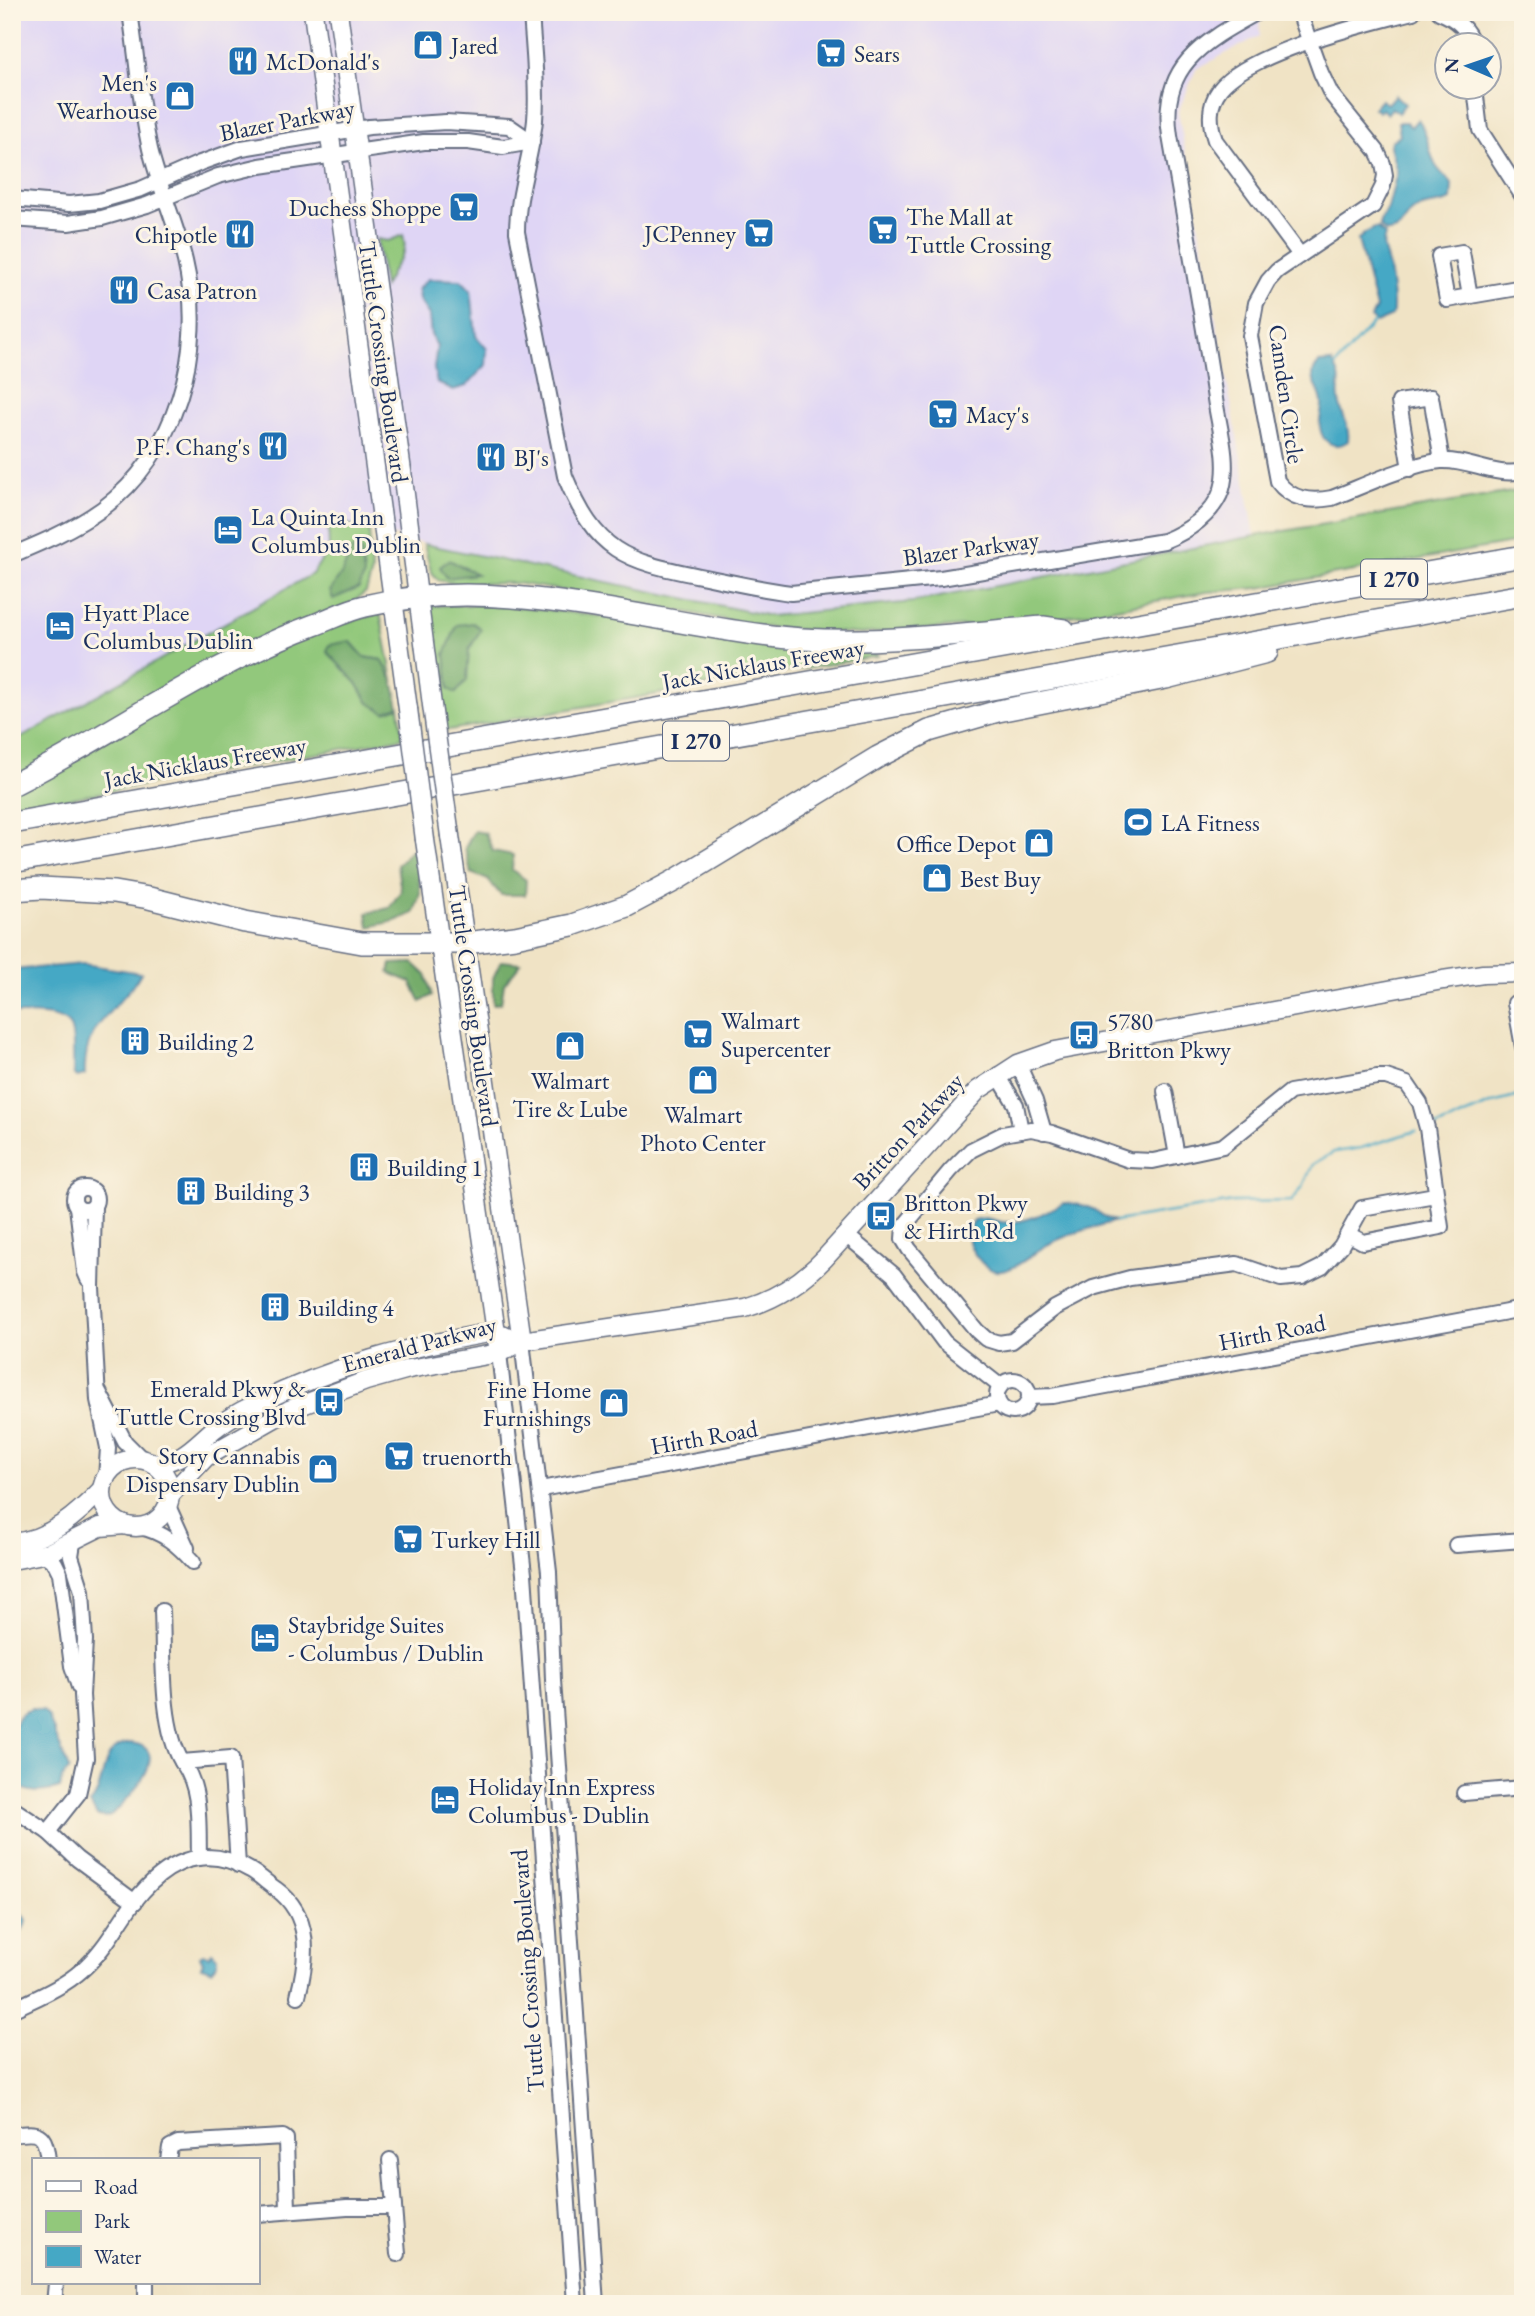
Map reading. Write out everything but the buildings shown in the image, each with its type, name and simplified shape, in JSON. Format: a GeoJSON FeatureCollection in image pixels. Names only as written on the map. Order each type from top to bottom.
{"type":"FeatureCollection","features":[{"type":"Feature","properties":{"kind":"highway","name":"Jack Nicklaus Freeway"},"geometry":{"type":"LineString","coordinates":[[12,823],[1523,556]]}},
{"type":"Feature","properties":{"kind":"highway","name":"I 270"},"geometry":{"type":"LineString","coordinates":[[12,862],[1523,595]]}},
{"type":"Feature","properties":{"kind":"highway"},"geometry":{"type":"LineString","coordinates":[[12,785],[222,666],[263,646],[361,607],[418,596],[488,596],[538,600],[750,634],[814,641],[865,641],[1043,627],[1086,634]]}},
{"type":"Feature","properties":{"kind":"highway"},"geometry":{"type":"LineString","coordinates":[[12,890],[41,888],[114,892],[318,937],[362,943],[465,943],[515,937],[572,925],[627,906],[674,881],[878,757],[929,731],[998,711],[1212,668],[1380,620]]}},
{"type":"Feature","properties":{"kind":"main road","name":"Tuttle Crossing Boulevard"},"geometry":{"type":"LineString","coordinates":[[313,12],[425,839],[499,1353]]}},
{"type":"Feature","properties":{"kind":"main road","name":"Tuttle Crossing Boulevard"},"geometry":{"type":"LineString","coordinates":[[338,12],[522,1341]]}},
{"type":"Feature","properties":{"kind":"main road"},"geometry":{"type":"LineString","coordinates":[[480,1045],[484,1030],[479,958],[489,947],[515,937]]}},
{"type":"Feature","properties":{"kind":"main road","name":"Britton Parkway"},"geometry":{"type":"LineString","coordinates":[[522,1341],[758,1305],[780,1294],[804,1279],[967,1100],[1018,1063],[1055,1051],[1443,980],[1483,974],[1523,973]]}},
{"type":"Feature","properties":{"kind":"main road","name":"Emerald Parkway"},"geometry":{"type":"LineString","coordinates":[[149,1462],[173,1461],[183,1456],[225,1421],[252,1405],[315,1376],[402,1349],[495,1332],[522,1341]]}},
{"type":"Feature","properties":{"kind":"main road","name":"Emerald Parkway"},"geometry":{"type":"LineString","coordinates":[[169,1500],[206,1457],[289,1410],[353,1385],[398,1372],[499,1353],[522,1341]]}},
{"type":"Feature","properties":{"kind":"main road"},"geometry":{"type":"LineString","coordinates":[[12,1543],[38,1538],[83,1510],[112,1469],[121,1462],[132,1459],[149,1462],[166,1477],[169,1500],[157,1520],[132,1526],[100,1527],[73,1543],[44,1554],[12,1560]]}},
{"type":"Feature","properties":{"kind":"main road"},"geometry":{"type":"LineString","coordinates":[[104,1483],[103,1500],[107,1511],[114,1520],[132,1526]]}},
{"type":"Feature","properties":{"kind":"street"},"geometry":{"type":"LineString","coordinates":[[12,555],[76,525],[106,505],[145,467],[174,414],[187,373],[191,313],[185,262],[150,149],[131,12]]}},
{"type":"Feature","properties":{"kind":"street","name":"Blazer Parkway"},"geometry":{"type":"LineString","coordinates":[[531,12],[536,105],[532,142],[519,200],[517,232],[565,476],[576,503],[597,534],[621,554],[649,566],[791,593],[941,578],[1156,542],[1182,534],[1199,521],[1222,489],[1224,463],[1167,108],[1171,87],[1182,65],[1194,52],[1258,12]]}},
{"type":"Feature","properties":{"kind":"street","name":"Camden Circle"},"geometry":{"type":"LineString","coordinates":[[1299,12],[1331,94],[1377,151],[1385,175],[1383,186],[1373,206],[1300,255],[1268,281],[1256,303],[1250,336],[1277,481],[1282,488],[1296,497],[1318,500],[1332,498],[1410,469],[1442,461]]}},
{"type":"Feature","properties":{"kind":"street"},"geometry":{"type":"LineString","coordinates":[[1300,255],[1215,140],[1210,127],[1214,99],[1220,88],[1232,77],[1254,63],[1310,41],[1413,12]]}},
{"type":"Feature","properties":{"kind":"street"},"geometry":{"type":"LineString","coordinates":[[1439,12],[1460,23],[1467,32]]}},
{"type":"Feature","properties":{"kind":"street"},"geometry":{"type":"LineString","coordinates":[[1477,102],[1480,130],[1523,197]]}},
{"type":"Feature","properties":{"kind":"street","name":"Blazer Parkway"},"geometry":{"type":"LineString","coordinates":[[12,199],[68,204],[99,201],[160,181],[232,151],[355,129],[426,122],[470,123],[509,126],[532,142]]}},
{"type":"Feature","properties":{"kind":"street","name":"Blazer Parkway"},"geometry":{"type":"LineString","coordinates":[[12,219],[55,223],[80,222],[147,205],[236,171],[424,142],[468,142],[503,147],[532,142]]}},
{"type":"Feature","properties":{"kind":"street"},"geometry":{"type":"LineString","coordinates":[[1470,296],[1523,287]]}},
{"type":"Feature","properties":{"kind":"street"},"geometry":{"type":"LineString","coordinates":[[1410,469],[1398,402],[1431,397],[1442,461],[1509,472],[1523,471]]}},
{"type":"Feature","properties":{"kind":"street"},"geometry":{"type":"LineString","coordinates":[[1515,1003],[1523,1047]]}},
{"type":"Feature","properties":{"kind":"street"},"geometry":{"type":"LineString","coordinates":[[1018,1063],[1035,1101],[1044,1132]]}},
{"type":"Feature","properties":{"kind":"street"},"geometry":{"type":"LineString","coordinates":[[1348,1234],[1363,1242],[1441,1227],[1427,1128],[1420,1103],[1407,1084],[1385,1077],[1290,1092],[1223,1146],[1153,1161],[1129,1160],[1031,1129],[1003,1133],[971,1150],[951,1170],[904,1226],[903,1239],[909,1250],[976,1331],[986,1339],[999,1343],[1012,1341],[1055,1308],[1093,1288],[1115,1281],[1218,1265],[1237,1265],[1281,1279],[1302,1277],[1322,1267],[1341,1246],[1362,1208],[1435,1195]]}},
{"type":"Feature","properties":{"kind":"street"},"geometry":{"type":"LineString","coordinates":[[994,1078],[1014,1110],[1016,1131]]}},
{"type":"Feature","properties":{"kind":"street"},"geometry":{"type":"LineString","coordinates":[[1165,1091],[1177,1156]]}},
{"type":"Feature","properties":{"kind":"street"},"geometry":{"type":"LineString","coordinates":[[1014,1110],[1035,1101]]}},
{"type":"Feature","properties":{"kind":"street"},"geometry":{"type":"LineString","coordinates":[[92,1287],[85,1272],[75,1195],[84,1188],[95,1194],[92,1287],[97,1390],[100,1419],[108,1448],[104,1483]]}},
{"type":"Feature","properties":{"kind":"street"},"geometry":{"type":"LineString","coordinates":[[846,1235],[894,1275],[944,1342],[1000,1386]]}},
{"type":"Feature","properties":{"kind":"street","name":"Hirth Road"},"geometry":{"type":"LineString","coordinates":[[1029,1397],[1052,1396],[1523,1309]]}},
{"type":"Feature","properties":{"kind":"street","name":"Tuttle Crossing Boulevard"},"geometry":{"type":"LineString","coordinates":[[522,1341],[549,1572],[553,1679],[596,2304]]}},
{"type":"Feature","properties":{"kind":"street","name":"Tuttle Crossing Boulevard"},"geometry":{"type":"LineString","coordinates":[[499,1353],[524,1574],[575,2304]]}},
{"type":"Feature","properties":{"kind":"street"},"geometry":{"type":"LineString","coordinates":[[1006,1381],[1020,1381],[1026,1387],[1029,1397],[1023,1409],[1006,1411],[999,1405],[996,1397],[1000,1386],[1006,1381]]}},
{"type":"Feature","properties":{"kind":"street"},"geometry":{"type":"LineString","coordinates":[[97,1390],[112,1413],[125,1442],[149,1462]]}},
{"type":"Feature","properties":{"kind":"street","name":"Hirth Road"},"geometry":{"type":"LineString","coordinates":[[541,1489],[999,1405]]}},
{"type":"Feature","properties":{"kind":"street"},"geometry":{"type":"LineString","coordinates":[[132,1526],[153,1530],[173,1541],[194,1562],[179,1535],[169,1500]]}},
{"type":"Feature","properties":{"kind":"street"},"geometry":{"type":"LineString","coordinates":[[1455,1545],[1523,1539]]}},
{"type":"Feature","properties":{"kind":"street"},"geometry":{"type":"LineString","coordinates":[[48,1832],[78,1794],[84,1775],[86,1731],[82,1695],[85,1640],[82,1591],[71,1556],[73,1543]]}},
{"type":"Feature","properties":{"kind":"street"},"geometry":{"type":"LineString","coordinates":[[44,1554],[55,1563],[60,1573],[72,1666],[82,1695]]}},
{"type":"Feature","properties":{"kind":"street"},"geometry":{"type":"LineString","coordinates":[[162,1611],[168,1717],[172,1742],[191,1774],[196,1789],[199,1858]]}},
{"type":"Feature","properties":{"kind":"street"},"geometry":{"type":"LineString","coordinates":[[182,1762],[231,1758],[237,1865]]}},
{"type":"Feature","properties":{"kind":"street"},"geometry":{"type":"LineString","coordinates":[[1464,1793],[1523,1788]]}},
{"type":"Feature","properties":{"kind":"street"},"geometry":{"type":"LineString","coordinates":[[12,1808],[48,1832],[77,1859],[135,1902]]}},
{"type":"Feature","properties":{"kind":"street"},"geometry":{"type":"LineString","coordinates":[[12,2010],[60,1986],[82,1971],[116,1931],[135,1902],[164,1871],[173,1864],[199,1858],[249,1869],[289,1898],[300,1918],[306,1968],[298,1996]]}},
{"type":"Feature","properties":{"kind":"street"},"geometry":{"type":"LineString","coordinates":[[12,2135],[33,2132],[40,2134],[44,2139],[48,2158]]}},
{"type":"Feature","properties":{"kind":"street"},"geometry":{"type":"LineString","coordinates":[[168,2158],[170,2147],[178,2143],[283,2137],[286,2140],[288,2211]]}},
{"type":"Feature","properties":{"kind":"street"},"geometry":{"type":"LineString","coordinates":[[390,2160],[398,2254]]}},
{"type":"Feature","properties":{"kind":"street"},"geometry":{"type":"LineString","coordinates":[[259,2214],[394,2207]]}},
{"type":"Feature","properties":{"kind":"street"},"geometry":{"type":"LineString","coordinates":[[54,2304],[56,2284]]}},
{"type":"Feature","properties":{"kind":"street"},"geometry":{"type":"LineString","coordinates":[[146,2284],[146,2304]]}},
{"type":"Feature","properties":{"kind":"shaded area"},"geometry":{"type":"Polygon","coordinates":[[[12,12],[1260,12],[1259,36],[1196,69],[1178,112],[1255,536],[913,602],[770,616],[442,548],[328,519],[329,549],[312,574],[12,743],[12,12]]]}},
{"type":"Feature","properties":{"kind":"green space"},"geometry":{"type":"Polygon","coordinates":[[[403,235],[404,250],[384,287],[377,239],[388,241],[403,235]]]}},
{"type":"Feature","properties":{"kind":"green space"},"geometry":{"type":"Polygon","coordinates":[[[1523,490],[1523,541],[1258,588],[1207,592],[1048,620],[860,634],[763,627],[630,601],[515,583],[456,584],[438,580],[431,571],[424,544],[770,616],[913,602],[1255,536],[1523,490]]]}},
{"type":"Feature","properties":{"kind":"green space"},"geometry":{"type":"Polygon","coordinates":[[[328,519],[369,530],[372,572],[366,592],[353,602],[12,779],[12,743],[312,574],[329,549],[328,519]]]}},
{"type":"Feature","properties":{"kind":"green space"},"geometry":{"type":"Polygon","coordinates":[[[352,549],[361,550],[364,575],[359,588],[333,599],[330,591],[342,573],[352,549]]]}},
{"type":"Feature","properties":{"kind":"green space"},"geometry":{"type":"Polygon","coordinates":[[[449,560],[477,574],[447,578],[440,567],[449,560]]]}},
{"type":"Feature","properties":{"kind":"green space"},"geometry":{"type":"Polygon","coordinates":[[[498,604],[871,648],[878,656],[443,731],[426,606],[498,604]]]}},
{"type":"Feature","properties":{"kind":"green space"},"geometry":{"type":"Polygon","coordinates":[[[380,613],[393,680],[382,660],[364,657],[350,641],[327,652],[357,683],[369,703],[399,707],[403,738],[12,809],[12,790],[221,675],[323,628],[380,613]]]}},
{"type":"Feature","properties":{"kind":"green space"},"geometry":{"type":"Polygon","coordinates":[[[473,623],[481,629],[469,650],[467,680],[456,693],[449,689],[445,654],[457,625],[473,623]]]}},
{"type":"Feature","properties":{"kind":"green space"},"geometry":{"type":"Polygon","coordinates":[[[350,641],[364,657],[382,660],[393,680],[399,707],[385,712],[369,703],[357,683],[327,652],[329,645],[350,641]]]}},
{"type":"Feature","properties":{"kind":"green space"},"geometry":{"type":"Polygon","coordinates":[[[474,831],[485,833],[493,851],[513,855],[512,870],[526,880],[525,895],[501,895],[488,880],[471,873],[465,848],[474,831]]]}},
{"type":"Feature","properties":{"kind":"green space"},"geometry":{"type":"Polygon","coordinates":[[[411,850],[418,853],[420,893],[414,913],[369,927],[367,913],[389,908],[401,891],[397,865],[411,850]]]}},
{"type":"Feature","properties":{"kind":"green space"},"geometry":{"type":"Polygon","coordinates":[[[501,961],[521,963],[504,984],[501,1003],[493,1004],[493,978],[501,961]]]}},
{"type":"Feature","properties":{"kind":"green space"},"geometry":{"type":"Polygon","coordinates":[[[413,963],[426,975],[432,995],[421,1002],[411,982],[389,973],[391,964],[413,963]]]}},
{"type":"Feature","properties":{"kind":"water"},"geometry":{"type":"Polygon","coordinates":[[[1395,95],[1405,104],[1398,113],[1392,108],[1387,114],[1382,109],[1379,112],[1374,108],[1381,100],[1387,104],[1395,95]]]}},
{"type":"Feature","properties":{"kind":"water"},"geometry":{"type":"Polygon","coordinates":[[[1418,119],[1436,165],[1452,184],[1451,200],[1416,209],[1395,231],[1386,232],[1380,226],[1380,221],[1388,208],[1397,172],[1391,141],[1400,136],[1398,122],[1406,122],[1411,127],[1418,119]]]}},
{"type":"Feature","properties":{"kind":"water"},"geometry":{"type":"Polygon","coordinates":[[[1375,228],[1385,235],[1383,246],[1393,305],[1392,316],[1376,323],[1371,318],[1376,308],[1358,240],[1375,228]]]}},
{"type":"Feature","properties":{"kind":"water"},"geometry":{"type":"Polygon","coordinates":[[[428,279],[461,280],[471,290],[476,336],[487,349],[486,365],[466,386],[453,390],[437,383],[434,368],[437,346],[431,335],[429,315],[419,300],[418,289],[428,279]]]}},
{"type":"Feature","properties":{"kind":"water"},"geometry":{"type":"Polygon","coordinates":[[[1332,362],[1340,379],[1338,395],[1348,436],[1348,441],[1338,445],[1326,441],[1321,433],[1321,398],[1313,378],[1319,363],[1332,362]]]}},
{"type":"Feature","properties":{"kind":"water"},"geometry":{"type":"Polygon","coordinates":[[[83,964],[141,973],[96,1030],[89,1042],[85,1075],[77,1077],[74,1075],[72,1034],[67,1023],[45,1015],[12,1014],[12,970],[83,964]]]}},
{"type":"Feature","properties":{"kind":"water"},"geometry":{"type":"Polygon","coordinates":[[[1063,1203],[1089,1207],[1116,1221],[1053,1242],[1003,1271],[987,1267],[973,1252],[968,1235],[974,1220],[1026,1220],[1063,1203]]]}},
{"type":"Feature","properties":{"kind":"water"},"geometry":{"type":"Polygon","coordinates":[[[32,1709],[43,1711],[48,1716],[69,1769],[62,1778],[60,1788],[35,1792],[12,1782],[13,1729],[23,1713],[32,1709]]]}},
{"type":"Feature","properties":{"kind":"water"},"geometry":{"type":"Polygon","coordinates":[[[131,1743],[144,1747],[149,1755],[149,1765],[144,1776],[111,1815],[97,1816],[90,1803],[99,1787],[107,1759],[112,1751],[131,1743]]]}},
{"type":"Feature","properties":{"kind":"water"},"geometry":{"type":"Polygon","coordinates":[[[12,1905],[26,1919],[12,1949],[12,1905]]]}},
{"type":"Feature","properties":{"kind":"water"},"geometry":{"type":"Polygon","coordinates":[[[212,1952],[217,1957],[217,1963],[211,1970],[201,1967],[203,1963],[200,1956],[209,1956],[212,1952]]]}},
{"type":"Feature","properties":{"kind":"waterway"},"geometry":{"type":"LineString","coordinates":[[1335,366],[1374,322]]}},
{"type":"Feature","properties":{"kind":"waterway"},"geometry":{"type":"LineString","coordinates":[[1436,1127],[1493,1103],[1523,1095]]}},
{"type":"Feature","properties":{"kind":"waterway"},"geometry":{"type":"LineString","coordinates":[[1116,1221],[1233,1202],[1292,1201],[1303,1186],[1313,1164],[1334,1152],[1361,1148],[1416,1131]]}},
{"type":"Feature","properties":{"kind":"place","name":"Jared"},"geometry":{"type":"Point","coordinates":[428,45]}},
{"type":"Feature","properties":{"kind":"place","name":"Sears"},"geometry":{"type":"Point","coordinates":[831,53]}},
{"type":"Feature","properties":{"kind":"place","name":"McDonald's"},"geometry":{"type":"Point","coordinates":[243,61]}},
{"type":"Feature","properties":{"kind":"place","name":"Men's Wearhouse"},"geometry":{"type":"Point","coordinates":[180,96]}},
{"type":"Feature","properties":{"kind":"place","name":"Duchess Shoppe"},"geometry":{"type":"Point","coordinates":[464,207]}},
{"type":"Feature","properties":{"kind":"place","name":"The Mall at Tuttle Crossing"},"geometry":{"type":"Point","coordinates":[883,230]}},
{"type":"Feature","properties":{"kind":"place","name":"JCPenney"},"geometry":{"type":"Point","coordinates":[759,233]}},
{"type":"Feature","properties":{"kind":"place","name":"Chipotle"},"geometry":{"type":"Point","coordinates":[240,234]}},
{"type":"Feature","properties":{"kind":"place","name":"Casa Patron"},"geometry":{"type":"Point","coordinates":[124,290]}},
{"type":"Feature","properties":{"kind":"place","name":"Macy's"},"geometry":{"type":"Point","coordinates":[943,414]}},
{"type":"Feature","properties":{"kind":"place","name":"P.F. Chang's"},"geometry":{"type":"Point","coordinates":[273,446]}},
{"type":"Feature","properties":{"kind":"place","name":"BJ's"},"geometry":{"type":"Point","coordinates":[491,457]}},
{"type":"Feature","properties":{"kind":"place","name":"La Quinta Inn Columbus Dublin"},"geometry":{"type":"Point","coordinates":[228,530]}},
{"type":"Feature","properties":{"kind":"place","name":"Hyatt Place Columbus Dublin"},"geometry":{"type":"Point","coordinates":[60,626]}},
{"type":"Feature","properties":{"kind":"place","name":"LA Fitness"},"geometry":{"type":"Point","coordinates":[1138,822]}},
{"type":"Feature","properties":{"kind":"place","name":"Office Depot"},"geometry":{"type":"Point","coordinates":[1039,843]}},
{"type":"Feature","properties":{"kind":"place","name":"Best Buy"},"geometry":{"type":"Point","coordinates":[937,878]}},
{"type":"Feature","properties":{"kind":"place","name":"Walmart Supercenter"},"geometry":{"type":"Point","coordinates":[698,1034]}},
{"type":"Feature","properties":{"kind":"place","name":"5780 Britton Pkwy"},"geometry":{"type":"Point","coordinates":[1084,1035]}},
{"type":"Feature","properties":{"kind":"place","name":"Building 2"},"geometry":{"type":"Point","coordinates":[135,1041]}},
{"type":"Feature","properties":{"kind":"place","name":"Walmart Tire & Lube"},"geometry":{"type":"Point","coordinates":[570,1046]}},
{"type":"Feature","properties":{"kind":"place","name":"Walmart Photo Center"},"geometry":{"type":"Point","coordinates":[703,1080]}},
{"type":"Feature","properties":{"kind":"place","name":"Building 1"},"geometry":{"type":"Point","coordinates":[364,1167]}},
{"type":"Feature","properties":{"kind":"place","name":"Building 3"},"geometry":{"type":"Point","coordinates":[191,1191]}},
{"type":"Feature","properties":{"kind":"place","name":"Britton Pkwy & Hirth Rd"},"geometry":{"type":"Point","coordinates":[881,1216]}},
{"type":"Feature","properties":{"kind":"place","name":"Building 4"},"geometry":{"type":"Point","coordinates":[275,1307]}},
{"type":"Feature","properties":{"kind":"place","name":"Emerald Pkwy & Tuttle Crossing Blvd"},"geometry":{"type":"Point","coordinates":[329,1402]}},
{"type":"Feature","properties":{"kind":"place","name":"Fine Home Furnishings"},"geometry":{"type":"Point","coordinates":[614,1403]}},
{"type":"Feature","properties":{"kind":"place","name":"truenorth"},"geometry":{"type":"Point","coordinates":[399,1456]}},
{"type":"Feature","properties":{"kind":"place","name":"Story Cannabis Dispensary Dublin"},"geometry":{"type":"Point","coordinates":[323,1469]}},
{"type":"Feature","properties":{"kind":"place","name":"Turkey Hill"},"geometry":{"type":"Point","coordinates":[408,1539]}},
{"type":"Feature","properties":{"kind":"place","name":"Staybridge Suites - Columbus / Dublin"},"geometry":{"type":"Point","coordinates":[265,1638]}},
{"type":"Feature","properties":{"kind":"place","name":"Holiday Inn Express Columbus - Dublin"},"geometry":{"type":"Point","coordinates":[445,1800]}}]}
